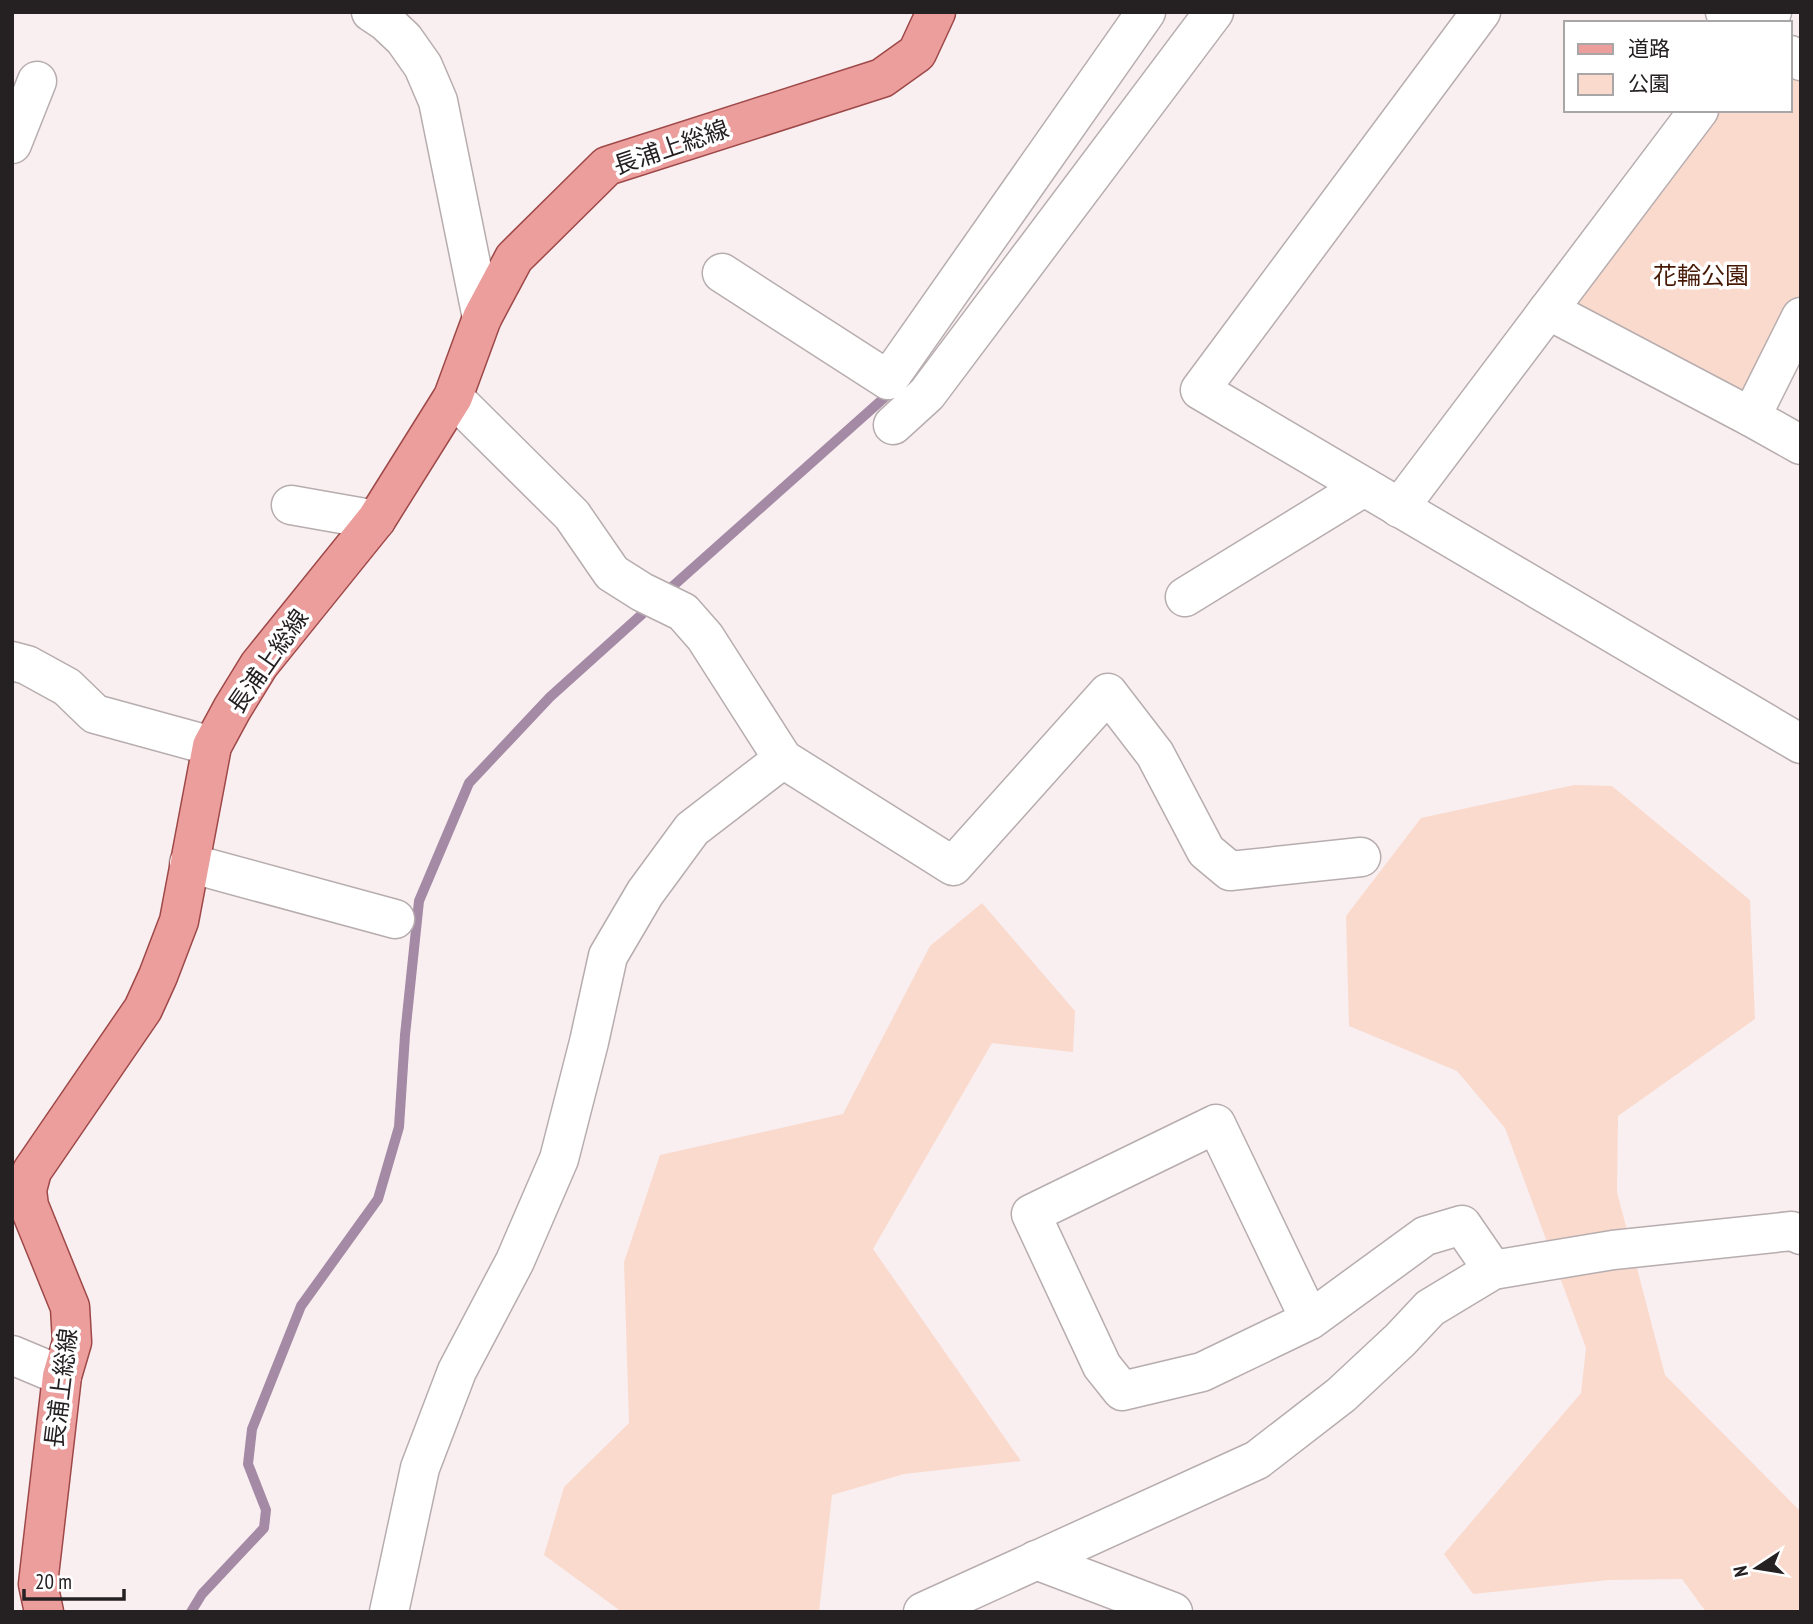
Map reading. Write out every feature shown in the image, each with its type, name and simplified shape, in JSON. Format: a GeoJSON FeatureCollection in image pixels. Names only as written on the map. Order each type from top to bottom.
{"type":"FeatureCollection","features":[{"type":"Feature","properties":{"kind":"main road","name":"長浦上総線"},"geometry":{"type":"LineString","coordinates":[[44,1612],[38,1584],[62,1376],[72,1342],[70,1307],[29,1206],[27,1190],[32,1171],[143,1009],[180,921],[212,746],[259,665],[376,520],[453,397],[482,318],[514,258],[607,166],[882,78],[917,53],[936,12]]}},
{"type":"Feature","properties":{"kind":"street"},"geometry":{"type":"LineString","coordinates":[[371,12],[404,39],[423,66],[438,101],[482,318]]}},
{"type":"Feature","properties":{"kind":"street"},"geometry":{"type":"LineString","coordinates":[[722,273],[888,380],[1146,12]]}},
{"type":"Feature","properties":{"kind":"street"},"geometry":{"type":"LineString","coordinates":[[893,425],[927,394],[1214,12]]}},
{"type":"Feature","properties":{"kind":"street"},"geometry":{"type":"LineString","coordinates":[[1481,12],[1200,390],[1801,744]]}},
{"type":"Feature","properties":{"kind":"street"},"geometry":{"type":"LineString","coordinates":[[12,144],[37,81]]}},
{"type":"Feature","properties":{"kind":"street"},"geometry":{"type":"LineString","coordinates":[[1399,508],[1697,112]]}},
{"type":"Feature","properties":{"kind":"street"},"geometry":{"type":"LineString","coordinates":[[1548,310],[1801,445]]}},
{"type":"Feature","properties":{"kind":"street"},"geometry":{"type":"LineString","coordinates":[[1751,416],[1801,317]]}},
{"type":"Feature","properties":{"kind":"street"},"geometry":{"type":"LineString","coordinates":[[453,397],[572,515],[612,573],[682,612],[705,637],[783,759],[953,866],[1108,693],[1155,754],[1206,851],[1230,872],[1361,857]]}},
{"type":"Feature","properties":{"kind":"street"},"geometry":{"type":"LineString","coordinates":[[1185,597],[1364,487]]}},
{"type":"Feature","properties":{"kind":"street"},"geometry":{"type":"LineString","coordinates":[[291,505],[376,520]]}},
{"type":"Feature","properties":{"kind":"street"},"geometry":{"type":"LineString","coordinates":[[12,660],[27,664],[67,687],[95,714],[212,746]]}},
{"type":"Feature","properties":{"kind":"street"},"geometry":{"type":"LineString","coordinates":[[389,1612],[420,1468],[429,1444],[457,1371],[515,1261],[559,1159],[608,957],[645,893],[692,829],[783,759]]}},
{"type":"Feature","properties":{"kind":"street"},"geometry":{"type":"LineString","coordinates":[[189,863],[395,919]]}},
{"type":"Feature","properties":{"kind":"street"},"geometry":{"type":"LineString","coordinates":[[1310,1320],[1216,1124],[1031,1214],[1102,1366],[1122,1391],[1202,1372],[1310,1320],[1425,1236],[1462,1226],[1493,1270]]}},
{"type":"Feature","properties":{"kind":"street"},"geometry":{"type":"LineString","coordinates":[[923,1612],[1257,1460],[1341,1395],[1430,1308],[1493,1270],[1613,1251],[1792,1231],[1801,1235]]}},
{"type":"Feature","properties":{"kind":"street"},"geometry":{"type":"LineString","coordinates":[[12,1355],[62,1376]]}},
{"type":"Feature","properties":{"kind":"street"},"geometry":{"type":"LineString","coordinates":[[1036,1560],[1173,1612]]}},
{"type":"Feature","properties":{"kind":"green space","name":"花輪公園"},"geometry":{"type":"Polygon","coordinates":[[[1792,56],[1801,61],[1801,317],[1751,417],[1548,310],[1697,112],[1792,112],[1792,56]]]}},
{"type":"Feature","properties":{"kind":"green space"},"geometry":{"type":"Polygon","coordinates":[[[1574,785],[1612,786],[1750,900],[1755,1019],[1618,1116],[1617,1192],[1665,1375],[1801,1512],[1801,1612],[1706,1612],[1682,1579],[1609,1580],[1473,1594],[1444,1554],[1581,1393],[1586,1348],[1505,1128],[1457,1071],[1349,1026],[1346,916],[1421,818],[1574,785]]]}},
{"type":"Feature","properties":{"kind":"green space"},"geometry":{"type":"Polygon","coordinates":[[[982,903],[1075,1011],[1073,1052],[992,1043],[873,1249],[1021,1461],[904,1474],[832,1495],[819,1612],[622,1612],[544,1555],[564,1487],[629,1423],[624,1262],[660,1155],[843,1114],[930,946],[982,903]]]}},
{"type":"Feature","properties":{"kind":"waterway"},"geometry":{"type":"LineString","coordinates":[[664,594],[893,390]]}},
{"type":"Feature","properties":{"kind":"waterway"},"geometry":{"type":"LineString","coordinates":[[191,1612],[202,1594],[264,1528],[266,1510],[248,1464],[252,1429],[301,1306],[378,1199],[399,1127],[405,1035],[419,901],[469,783],[550,697],[650,607]]}}]}
